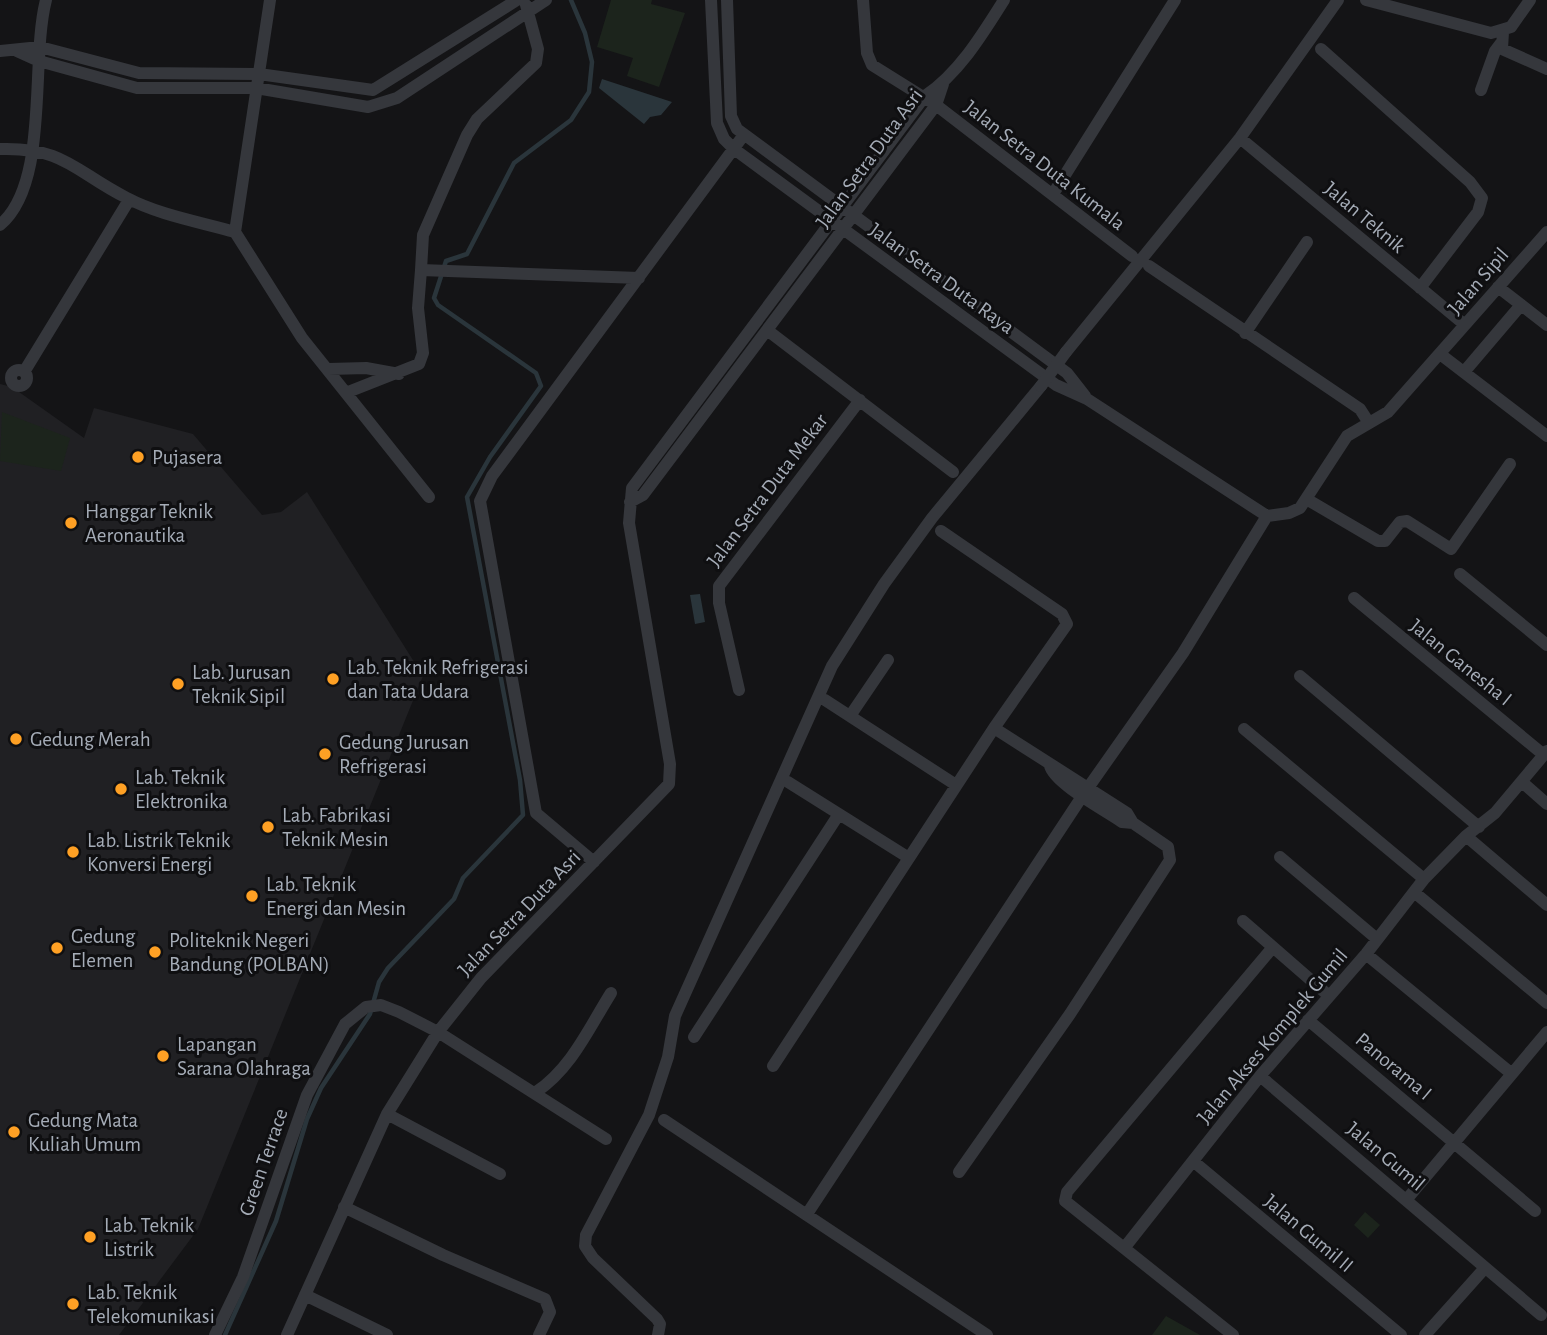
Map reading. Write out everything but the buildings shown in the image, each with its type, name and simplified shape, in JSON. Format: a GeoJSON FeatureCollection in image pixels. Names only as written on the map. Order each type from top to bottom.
{"type":"FeatureCollection","features":[{"type":"Feature","properties":{"kind":"street"},"geometry":{"type":"LineString","coordinates":[[0,225],[12,215],[30,173],[46,0]]}},
{"type":"Feature","properties":{"kind":"street"},"geometry":{"type":"LineString","coordinates":[[270,0],[235,232],[302,338],[429,497]]}},
{"type":"Feature","properties":{"kind":"street"},"geometry":{"type":"LineString","coordinates":[[0,51],[40,47],[139,73],[259,74],[373,90],[517,0]]}},
{"type":"Feature","properties":{"kind":"street"},"geometry":{"type":"LineString","coordinates":[[17,51],[39,61],[137,88],[256,88],[368,107],[386,104],[526,6],[546,0]]}},
{"type":"Feature","properties":{"kind":"street","name":"Jalan Setra Duta Raya"},"geometry":{"type":"LineString","coordinates":[[711,0],[717,123],[724,139],[734,149],[1056,385],[1087,399],[1267,516]]}},
{"type":"Feature","properties":{"kind":"street"},"geometry":{"type":"LineString","coordinates":[[594,862],[536,813],[480,501],[492,476],[743,136],[731,116],[727,0]]}},
{"type":"Feature","properties":{"kind":"street","name":"Jalan Setra Duta Kumala"},"geometry":{"type":"LineString","coordinates":[[863,0],[867,53],[872,65],[925,96],[1132,256]]}},
{"type":"Feature","properties":{"kind":"street"},"geometry":{"type":"LineString","coordinates":[[943,83],[982,35],[1003,0]]}},
{"type":"Feature","properties":{"kind":"street"},"geometry":{"type":"LineString","coordinates":[[1053,194],[1175,0]]}},
{"type":"Feature","properties":{"kind":"street"},"geometry":{"type":"LineString","coordinates":[[658,1335],[657,1319],[593,1258],[585,1246],[586,1235],[649,1115],[668,1057],[670,1028],[832,666],[884,584],[932,518],[1240,138],[1338,0]]}},
{"type":"Feature","properties":{"kind":"street"},"geometry":{"type":"LineString","coordinates":[[1366,0],[1502,37],[1509,54],[1547,69]]}},
{"type":"Feature","properties":{"kind":"street"},"geometry":{"type":"LineString","coordinates":[[1481,90],[1494,51],[1530,0]]}},
{"type":"Feature","properties":{"kind":"street"},"geometry":{"type":"LineString","coordinates":[[348,393],[419,364],[423,353],[418,308],[423,235],[467,135],[477,119],[536,63],[538,49],[526,6]]}},
{"type":"Feature","properties":{"kind":"street"},"geometry":{"type":"LineString","coordinates":[[1321,50],[1470,182],[1482,198],[1478,212],[1420,288]]}},
{"type":"Feature","properties":{"kind":"street","name":"Jalan Setra Duta Asri"},"geometry":{"type":"LineString","coordinates":[[287,1335],[387,1114],[438,1032],[481,978],[666,789],[670,764],[629,523],[632,488],[732,351],[784,294],[846,211],[925,96],[943,83]]}},
{"type":"Feature","properties":{"kind":"street","name":"Jalan Setra Duta Asri"},"geometry":{"type":"LineString","coordinates":[[846,211],[936,105],[943,83]]}},
{"type":"Feature","properties":{"kind":"street","name":"Jalan Setra Duta Raya"},"geometry":{"type":"LineString","coordinates":[[743,136],[1067,373],[1087,399]]}},
{"type":"Feature","properties":{"kind":"street","name":"Jalan Teknik"},"geometry":{"type":"LineString","coordinates":[[1240,138],[1465,325]]}},
{"type":"Feature","properties":{"kind":"street"},"geometry":{"type":"LineString","coordinates":[[0,149],[31,148],[77,167],[129,200],[235,232]]}},
{"type":"Feature","properties":{"kind":"street"},"geometry":{"type":"LineString","coordinates":[[24,372],[129,200]]}},
{"type":"Feature","properties":{"kind":"street","name":"Jalan Sipil"},"geometry":{"type":"LineString","coordinates":[[1308,500],[1347,436],[1388,412],[1546,233]]}},
{"type":"Feature","properties":{"kind":"street"},"geometry":{"type":"LineString","coordinates":[[1245,333],[1307,242]]}},
{"type":"Feature","properties":{"kind":"street"},"geometry":{"type":"LineString","coordinates":[[1149,266],[1360,409],[1369,423]]}},
{"type":"Feature","properties":{"kind":"street"},"geometry":{"type":"LineString","coordinates":[[421,270],[639,278]]}},
{"type":"Feature","properties":{"kind":"street"},"geometry":{"type":"LineString","coordinates":[[1498,286],[1547,325]]}},
{"type":"Feature","properties":{"kind":"street","name":"Jalan Setra Duta Asri"},"geometry":{"type":"LineString","coordinates":[[630,502],[643,495],[767,330],[784,294]]}},
{"type":"Feature","properties":{"kind":"street"},"geometry":{"type":"LineString","coordinates":[[1464,372],[1521,305]]}},
{"type":"Feature","properties":{"kind":"street"},"geometry":{"type":"LineString","coordinates":[[767,330],[953,472]]}},
{"type":"Feature","properties":{"kind":"street"},"geometry":{"type":"LineString","coordinates":[[1020,359],[1031,347]]}},
{"type":"Feature","properties":{"kind":"street"},"geometry":{"type":"LineString","coordinates":[[732,351],[744,358]]}},
{"type":"Feature","properties":{"kind":"street"},"geometry":{"type":"LineString","coordinates":[[1440,354],[1547,436]]}},
{"type":"Feature","properties":{"kind":"street"},"geometry":{"type":"LineString","coordinates":[[329,369],[366,368],[399,374]]}},
{"type":"Feature","properties":{"kind":"street","name":"Jalan Setra Duta Mekar"},"geometry":{"type":"LineString","coordinates":[[738,690],[719,603],[719,586],[860,400]]}},
{"type":"Feature","properties":{"kind":"street"},"geometry":{"type":"LineString","coordinates":[[684,419],[694,428]]}},
{"type":"Feature","properties":{"kind":"street"},"geometry":{"type":"LineString","coordinates":[[807,1214],[1086,791],[1183,653],[1267,516],[1289,513],[1308,500],[1378,541],[1385,541],[1400,522],[1407,521],[1451,549],[1510,464]]}},
{"type":"Feature","properties":{"kind":"street"},"geometry":{"type":"LineString","coordinates":[[773,1066],[956,785],[1067,624],[1066,618],[941,531]]}},
{"type":"Feature","properties":{"kind":"street"},"geometry":{"type":"LineString","coordinates":[[1461,574],[1547,645]]}},
{"type":"Feature","properties":{"kind":"street","name":"Jalan Ganesha I"},"geometry":{"type":"LineString","coordinates":[[1354,598],[1546,753]]}},
{"type":"Feature","properties":{"kind":"street"},"geometry":{"type":"LineString","coordinates":[[850,716],[888,660]]}},
{"type":"Feature","properties":{"kind":"street"},"geometry":{"type":"LineString","coordinates":[[1300,676],[1479,827]]}},
{"type":"Feature","properties":{"kind":"street"},"geometry":{"type":"LineString","coordinates":[[825,700],[956,785]]}},
{"type":"Feature","properties":{"kind":"street"},"geometry":{"type":"LineString","coordinates":[[959,1172],[1070,1014],[1170,860],[1168,847],[1133,824],[1122,822],[1058,768],[1050,766],[994,728]]}},
{"type":"Feature","properties":{"kind":"street"},"geometry":{"type":"LineString","coordinates":[[1244,729],[1424,879]]}},
{"type":"Feature","properties":{"kind":"street","name":"Jalan Akses Komplek Gumil"},"geometry":{"type":"LineString","coordinates":[[1125,1247],[1260,1076],[1366,954],[1424,879],[1466,836],[1479,827],[1546,753]]}},
{"type":"Feature","properties":{"kind":"street"},"geometry":{"type":"LineString","coordinates":[[788,782],[909,858]]}},
{"type":"Feature","properties":{"kind":"street"},"geometry":{"type":"LineString","coordinates":[[1522,782],[1547,804]]}},
{"type":"Feature","properties":{"kind":"street"},"geometry":{"type":"LineString","coordinates":[[694,1037],[839,814]]}},
{"type":"Feature","properties":{"kind":"street"},"geometry":{"type":"LineString","coordinates":[[1466,836],[1547,905]]}},
{"type":"Feature","properties":{"kind":"street"},"geometry":{"type":"LineString","coordinates":[[1280,857],[1377,939]]}},
{"type":"Feature","properties":{"kind":"street"},"geometry":{"type":"LineString","coordinates":[[1414,892],[1547,1003]]}},
{"type":"Feature","properties":{"kind":"street"},"geometry":{"type":"LineString","coordinates":[[1243,921],[1328,995]]}},
{"type":"Feature","properties":{"kind":"street"},"geometry":{"type":"LineString","coordinates":[[1233,1335],[1065,1201],[1067,1192],[1273,947]]}},
{"type":"Feature","properties":{"kind":"street"},"geometry":{"type":"LineString","coordinates":[[1366,954],[1512,1074]]}},
{"type":"Feature","properties":{"kind":"street"},"geometry":{"type":"LineString","coordinates":[[536,1092],[554,1080],[571,1058],[611,993]]}},
{"type":"Feature","properties":{"kind":"street","name":"Green Terrace"},"geometry":{"type":"LineString","coordinates":[[215,1335],[243,1276],[307,1095],[330,1046],[345,1024],[366,1007],[381,1006],[438,1032],[606,1139]]}},
{"type":"Feature","properties":{"kind":"street","name":"Panorama I"},"geometry":{"type":"LineString","coordinates":[[1308,1020],[1535,1211]]}},
{"type":"Feature","properties":{"kind":"street"},"geometry":{"type":"LineString","coordinates":[[1407,1199],[1547,1032]]}},
{"type":"Feature","properties":{"kind":"street","name":"Jalan Gumil"},"geometry":{"type":"LineString","coordinates":[[1260,1076],[1407,1199],[1483,1269],[1541,1315]]}},
{"type":"Feature","properties":{"kind":"street"},"geometry":{"type":"LineString","coordinates":[[387,1114],[500,1174]]}},
{"type":"Feature","properties":{"kind":"street"},"geometry":{"type":"LineString","coordinates":[[664,1120],[987,1335]]}},
{"type":"Feature","properties":{"kind":"street","name":"Jalan Gumil II"},"geometry":{"type":"LineString","coordinates":[[1193,1161],[1401,1335]]}},
{"type":"Feature","properties":{"kind":"street"},"geometry":{"type":"LineString","coordinates":[[344,1207],[443,1255],[545,1299],[550,1312],[539,1335]]}},
{"type":"Feature","properties":{"kind":"street"},"geometry":{"type":"LineString","coordinates":[[1425,1335],[1483,1269]]}},
{"type":"Feature","properties":{"kind":"street"},"geometry":{"type":"LineString","coordinates":[[305,1296],[387,1335]]}},
{"type":"Feature","properties":{"kind":"shaded area"},"geometry":{"type":"Polygon","coordinates":[[[611,0],[652,0],[651,4],[685,13],[659,87],[627,76],[633,58],[597,47],[611,0]]]}},
{"type":"Feature","properties":{"kind":"shaded area"},"geometry":{"type":"Polygon","coordinates":[[[602,79],[672,102],[661,115],[650,117],[644,124],[599,88],[602,79]]]}},
{"type":"Feature","properties":{"kind":"shaded area","name":"Politeknik Negeri Bandung (POLBAN)"},"geometry":{"type":"Polygon","coordinates":[[[0,384],[12,387],[84,438],[94,408],[193,434],[262,515],[281,512],[307,492],[423,676],[198,1229],[119,1335],[0,1335],[0,384]]]}},
{"type":"Feature","properties":{"kind":"shaded area"},"geometry":{"type":"Polygon","coordinates":[[[2,412],[70,438],[61,471],[0,461],[2,412]]]}},
{"type":"Feature","properties":{"kind":"shaded area"},"geometry":{"type":"Polygon","coordinates":[[[700,594],[705,622],[695,624],[690,595],[700,594]]]}},
{"type":"Feature","properties":{"kind":"shaded area"},"geometry":{"type":"Polygon","coordinates":[[[1365,1212],[1380,1225],[1368,1238],[1354,1225],[1365,1212]]]}},
{"type":"Feature","properties":{"kind":"shaded area"},"geometry":{"type":"Polygon","coordinates":[[[1166,1316],[1200,1335],[1152,1335],[1166,1316]]]}},
{"type":"Feature","properties":{"kind":"waterway"},"geometry":{"type":"LineString","coordinates":[[225,1335],[276,1221],[307,1119],[321,1088],[370,1014],[379,982],[388,968],[454,899],[463,878],[523,815],[520,780],[467,497],[490,457],[541,386],[536,373],[438,305],[434,298],[446,261],[467,254],[514,163],[571,120],[589,92],[592,62],[585,33],[571,0]]}},
{"type":"Feature","properties":{"kind":"place","name":"Pujasera"},"geometry":{"type":"Point","coordinates":[138,457]}},
{"type":"Feature","properties":{"kind":"place","name":"Hanggar Teknik Aeronautika"},"geometry":{"type":"Point","coordinates":[71,523]}},
{"type":"Feature","properties":{"kind":"place","name":"Lab. Teknik Refrigerasi dan Tata Udara"},"geometry":{"type":"Point","coordinates":[333,679]}},
{"type":"Feature","properties":{"kind":"place","name":"Lab. Jurusan Teknik Sipil"},"geometry":{"type":"Point","coordinates":[178,684]}},
{"type":"Feature","properties":{"kind":"place","name":"Gedung Merah"},"geometry":{"type":"Point","coordinates":[16,739]}},
{"type":"Feature","properties":{"kind":"place","name":"Gedung Jurusan Refrigerasi"},"geometry":{"type":"Point","coordinates":[325,754]}},
{"type":"Feature","properties":{"kind":"place","name":"Lab. Teknik Elektronika"},"geometry":{"type":"Point","coordinates":[121,789]}},
{"type":"Feature","properties":{"kind":"place","name":"Lab. Fabrikasi Teknik Mesin"},"geometry":{"type":"Point","coordinates":[268,827]}},
{"type":"Feature","properties":{"kind":"place","name":"Lab. Listrik Teknik Konversi Energi"},"geometry":{"type":"Point","coordinates":[73,852]}},
{"type":"Feature","properties":{"kind":"place","name":"Lab. Teknik Energi dan Mesin"},"geometry":{"type":"Point","coordinates":[252,896]}},
{"type":"Feature","properties":{"kind":"place","name":"Gedung Elemen"},"geometry":{"type":"Point","coordinates":[57,948]}},
{"type":"Feature","properties":{"kind":"place","name":"Politeknik Negeri Bandung (POLBAN)"},"geometry":{"type":"Point","coordinates":[155,952]}},
{"type":"Feature","properties":{"kind":"place","name":"Lapangan Sarana Olahraga"},"geometry":{"type":"Point","coordinates":[163,1056]}},
{"type":"Feature","properties":{"kind":"place","name":"Gedung Mata Kuliah Umum"},"geometry":{"type":"Point","coordinates":[14,1132]}},
{"type":"Feature","properties":{"kind":"place","name":"Lab. Teknik Listrik"},"geometry":{"type":"Point","coordinates":[90,1237]}},
{"type":"Feature","properties":{"kind":"place","name":"Lab. Teknik Telekomunikasi"},"geometry":{"type":"Point","coordinates":[73,1304]}}]}
